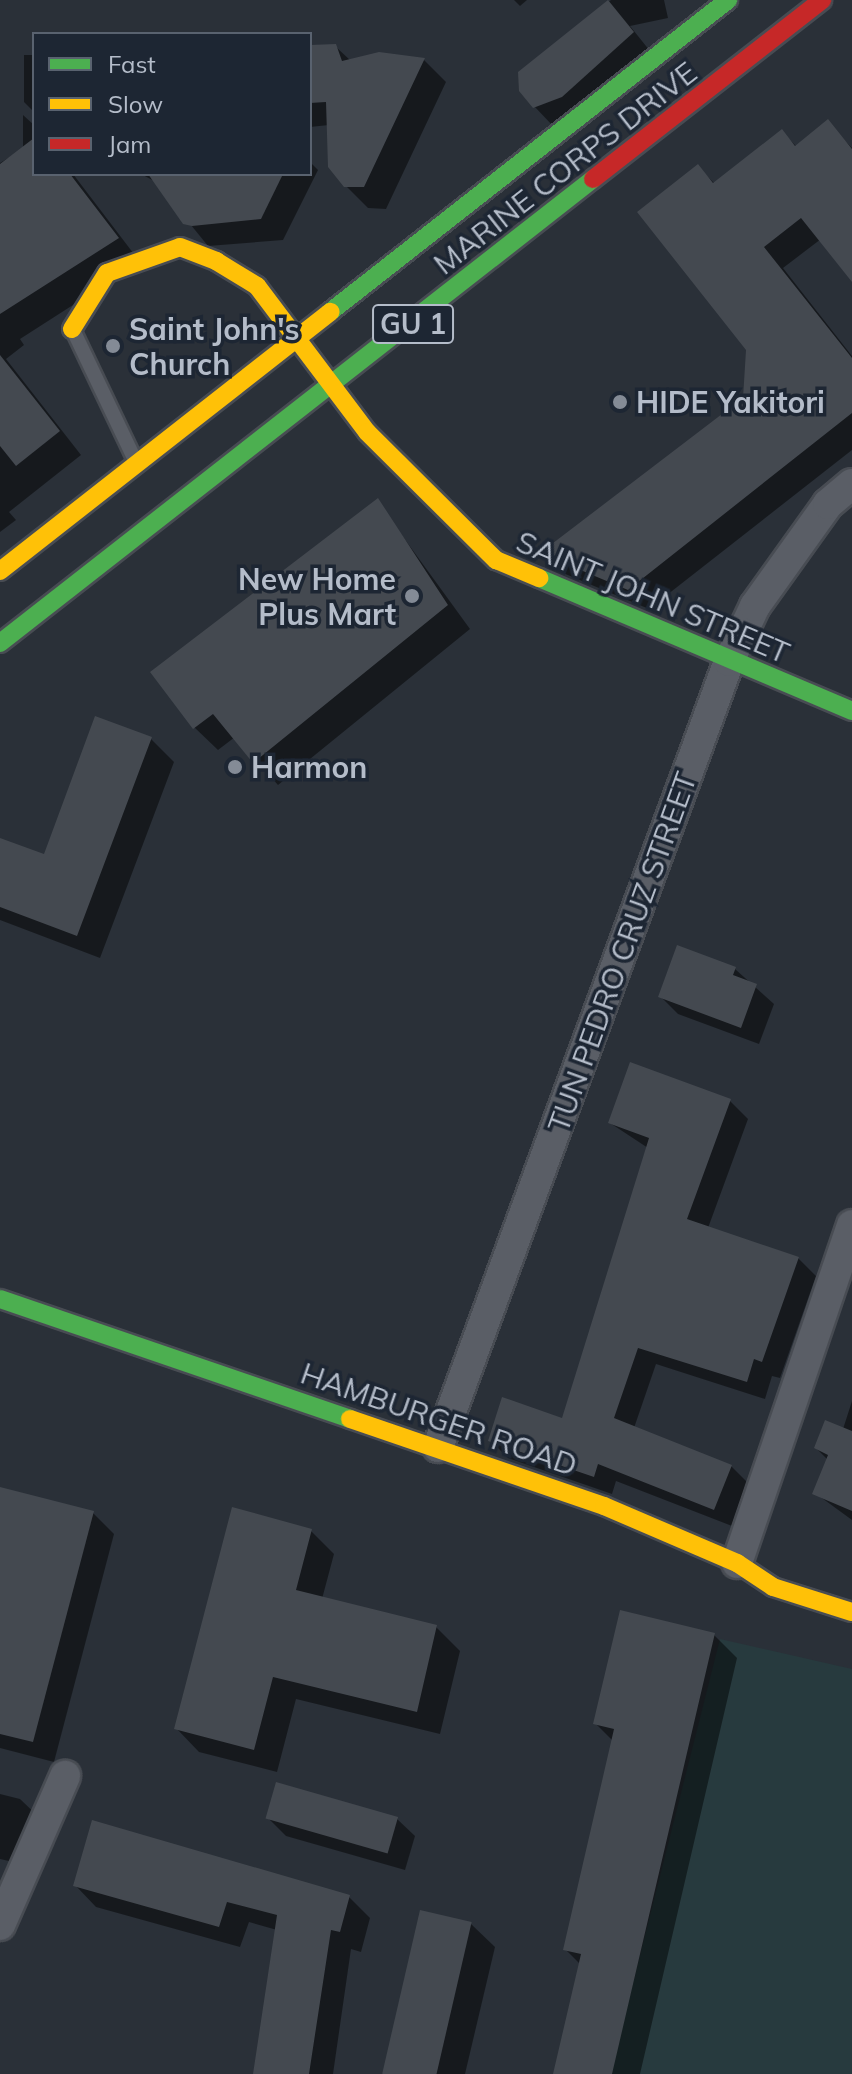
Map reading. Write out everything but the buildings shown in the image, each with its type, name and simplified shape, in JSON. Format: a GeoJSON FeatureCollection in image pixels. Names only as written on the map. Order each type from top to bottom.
{"type":"FeatureCollection","features":[{"type":"Feature","properties":{"kind":"main road","name":"GU 1"},"geometry":{"type":"LineString","coordinates":[[0,571],[295,343],[728,0]]}},
{"type":"Feature","properties":{"kind":"main road","name":"MARINE CORPS DRIVE"},"geometry":{"type":"LineString","coordinates":[[0,643],[331,389],[822,0]]}},
{"type":"Feature","properties":{"kind":"main road","name":"SAINT JOHN STREET"},"geometry":{"type":"LineString","coordinates":[[72,329],[107,273],[180,247],[257,286],[331,389],[432,505],[496,560],[852,711]]}},
{"type":"Feature","properties":{"kind":"main road","name":"HAMBURGER ROAD"},"geometry":{"type":"LineString","coordinates":[[0,1299],[438,1447],[737,1563],[773,1587],[852,1612]]}},
{"type":"Feature","properties":{"kind":"street","name":"TUN PEDRO CRUZ STREET"},"geometry":{"type":"LineString","coordinates":[[438,1447],[729,661],[755,606],[828,504],[852,484]]}},
{"type":"Feature","properties":{"kind":"street"},"geometry":{"type":"LineString","coordinates":[[737,1563],[852,1225]]}},
{"type":"Feature","properties":{"kind":"street"},"geometry":{"type":"LineString","coordinates":[[0,1925],[65,1776]]}},
{"type":"Feature","properties":{"kind":"lane"},"geometry":{"type":"LineString","coordinates":[[72,329],[137,465]]}},
{"type":"Feature","properties":{"kind":"green space"},"geometry":{"type":"Polygon","coordinates":[[[720,1639],[852,1669],[852,2074],[610,2074],[720,1639]]]}},
{"type":"Feature","properties":{"kind":"traffic: fast"},"geometry":{"type":"LineString","coordinates":[[330,312],[728,0]]}},
{"type":"Feature","properties":{"kind":"traffic: fast"},"geometry":{"type":"LineString","coordinates":[[0,643],[593,179]]}},
{"type":"Feature","properties":{"kind":"traffic: fast"},"geometry":{"type":"LineString","coordinates":[[539,578],[852,711]]}},
{"type":"Feature","properties":{"kind":"traffic: fast"},"geometry":{"type":"LineString","coordinates":[[0,1299],[350,1419]]}},
{"type":"Feature","properties":{"kind":"traffic: slow"},"geometry":{"type":"LineString","coordinates":[[72,329],[107,273],[180,247],[216,261],[257,286],[367,432],[496,560],[539,578]]}},
{"type":"Feature","properties":{"kind":"traffic: slow"},"geometry":{"type":"LineString","coordinates":[[0,571],[330,312]]}},
{"type":"Feature","properties":{"kind":"traffic: slow"},"geometry":{"type":"LineString","coordinates":[[350,1419],[604,1506],[737,1563],[773,1587],[852,1612]]}},
{"type":"Feature","properties":{"kind":"traffic: jam"},"geometry":{"type":"LineString","coordinates":[[593,179],[822,0]]}},
{"type":"Feature","properties":{"kind":"place","name":"Saint John's Church"},"geometry":{"type":"Point","coordinates":[113,346]}},
{"type":"Feature","properties":{"kind":"place","name":"HIDE Yakitori"},"geometry":{"type":"Point","coordinates":[620,402]}},
{"type":"Feature","properties":{"kind":"place","name":"New Home Plus Mart"},"geometry":{"type":"Point","coordinates":[412,596]}},
{"type":"Feature","properties":{"kind":"place","name":"Harmon"},"geometry":{"type":"Point","coordinates":[235,767]}}]}
